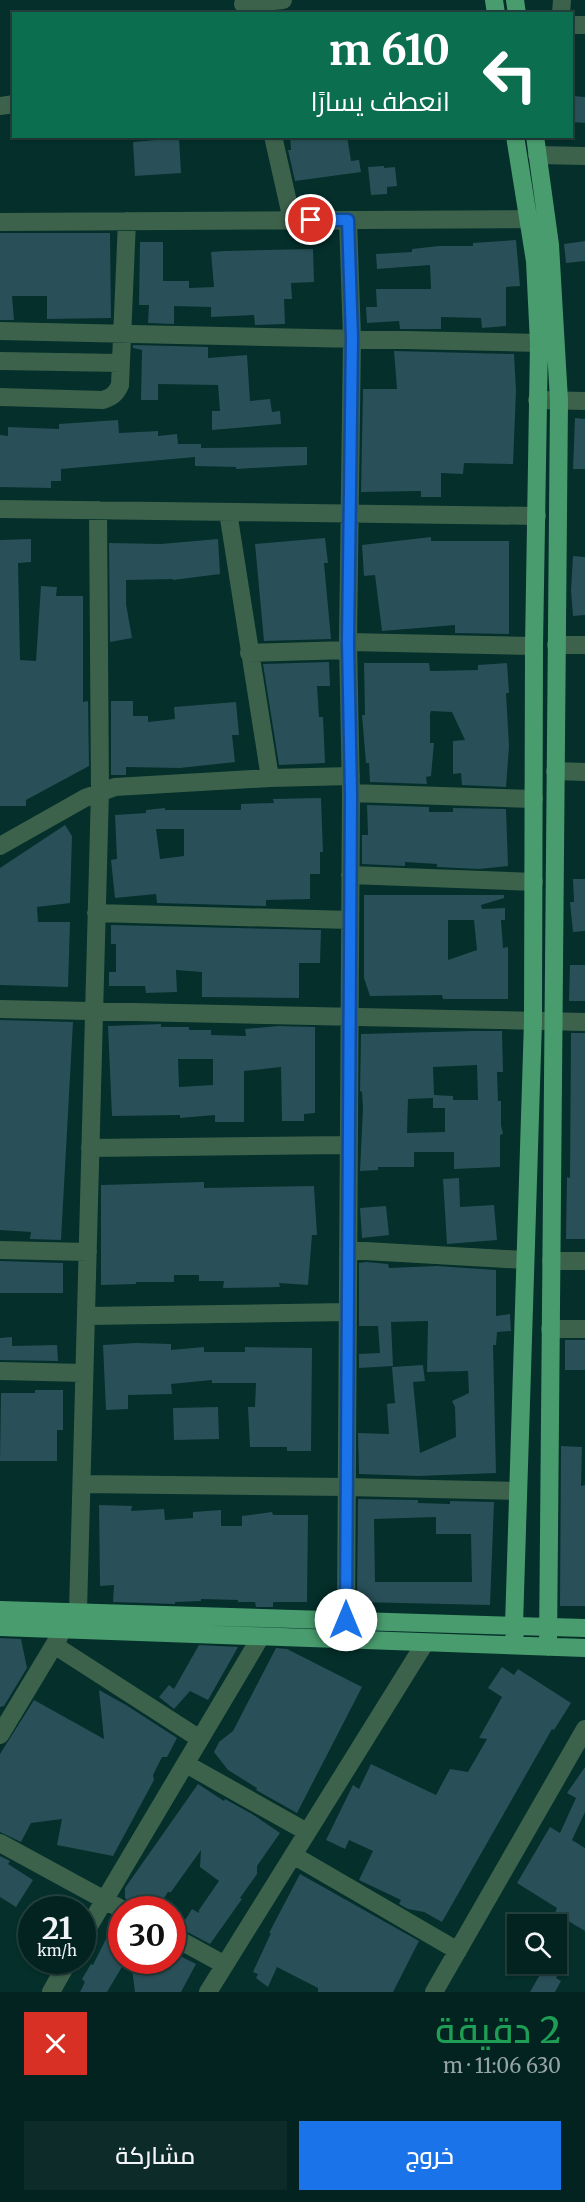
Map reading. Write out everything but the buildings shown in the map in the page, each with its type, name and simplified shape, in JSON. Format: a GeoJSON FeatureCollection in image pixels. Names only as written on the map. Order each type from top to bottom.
{"type":"FeatureCollection","features":[{"type":"Feature","properties":{"kind":"main road"},"geometry":{"type":"LineString","coordinates":[[516,138],[537,219]]}},
{"type":"Feature","properties":{"kind":"main road"},"geometry":{"type":"LineString","coordinates":[[535,138],[536,261],[559,400],[548,1647]]}},
{"type":"Feature","properties":{"kind":"main road"},"geometry":{"type":"LineString","coordinates":[[515,1645],[533,1021],[537,400],[548,342]]}},
{"type":"Feature","properties":{"kind":"main road"},"geometry":{"type":"LineString","coordinates":[[0,1610],[585,1628]]}},
{"type":"Feature","properties":{"kind":"main road"},"geometry":{"type":"LineString","coordinates":[[0,1627],[585,1648]]}},
{"type":"Feature","properties":{"kind":"street"},"geometry":{"type":"LineString","coordinates":[[243,6],[282,0]]}},
{"type":"Feature","properties":{"kind":"street"},"geometry":{"type":"LineString","coordinates":[[273,138],[292,220]]}},
{"type":"Feature","properties":{"kind":"street"},"geometry":{"type":"LineString","coordinates":[[537,155],[585,156]]}},
{"type":"Feature","properties":{"kind":"street"},"geometry":{"type":"LineString","coordinates":[[0,222],[537,219]]}},
{"type":"Feature","properties":{"kind":"street"},"geometry":{"type":"LineString","coordinates":[[346,1620],[351,784],[348,646],[352,338],[348,220]]}},
{"type":"Feature","properties":{"kind":"street"},"geometry":{"type":"LineString","coordinates":[[0,397],[103,400],[117,392],[120,385],[127,221]]}},
{"type":"Feature","properties":{"kind":"street"},"geometry":{"type":"LineString","coordinates":[[0,331],[548,342]]}},
{"type":"Feature","properties":{"kind":"street"},"geometry":{"type":"LineString","coordinates":[[0,361],[121,363]]}},
{"type":"Feature","properties":{"kind":"street"},"geometry":{"type":"LineString","coordinates":[[537,400],[585,401]]}},
{"type":"Feature","properties":{"kind":"street"},"geometry":{"type":"LineString","coordinates":[[0,509],[537,516]]}},
{"type":"Feature","properties":{"kind":"street"},"geometry":{"type":"LineString","coordinates":[[78,1612],[100,791],[98,510]]}},
{"type":"Feature","properties":{"kind":"street"},"geometry":{"type":"LineString","coordinates":[[228,512],[270,778]]}},
{"type":"Feature","properties":{"kind":"street"},"geometry":{"type":"LineString","coordinates":[[556,645],[585,645]]}},
{"type":"Feature","properties":{"kind":"street"},"geometry":{"type":"LineString","coordinates":[[249,653],[348,646],[534,646]]}},
{"type":"Feature","properties":{"kind":"street"},"geometry":{"type":"LineString","coordinates":[[555,771],[585,772]]}},
{"type":"Feature","properties":{"kind":"street"},"geometry":{"type":"LineString","coordinates":[[0,846],[85,798],[100,791],[130,785],[270,778],[534,799]]}},
{"type":"Feature","properties":{"kind":"street"},"geometry":{"type":"LineString","coordinates":[[350,875],[534,882]]}},
{"type":"Feature","properties":{"kind":"street"},"geometry":{"type":"LineString","coordinates":[[96,914],[350,920]]}},
{"type":"Feature","properties":{"kind":"street"},"geometry":{"type":"LineString","coordinates":[[0,1009],[585,1022]]}},
{"type":"Feature","properties":{"kind":"street"},"geometry":{"type":"LineString","coordinates":[[90,1148],[349,1145]]}},
{"type":"Feature","properties":{"kind":"street"},"geometry":{"type":"LineString","coordinates":[[0,1250],[88,1252]]}},
{"type":"Feature","properties":{"kind":"street"},"geometry":{"type":"LineString","coordinates":[[348,1250],[525,1260]]}},
{"type":"Feature","properties":{"kind":"street"},"geometry":{"type":"LineString","coordinates":[[551,1261],[585,1261]]}},
{"type":"Feature","properties":{"kind":"street"},"geometry":{"type":"LineString","coordinates":[[86,1316],[348,1312]]}},
{"type":"Feature","properties":{"kind":"street"},"geometry":{"type":"LineString","coordinates":[[550,1329],[585,1329]]}},
{"type":"Feature","properties":{"kind":"street"},"geometry":{"type":"LineString","coordinates":[[0,1371],[84,1373]]}},
{"type":"Feature","properties":{"kind":"street"},"geometry":{"type":"LineString","coordinates":[[82,1484],[518,1491]]}},
{"type":"Feature","properties":{"kind":"street"},"geometry":{"type":"LineString","coordinates":[[0,1735],[65,1628]]}},
{"type":"Feature","properties":{"kind":"street"},"geometry":{"type":"LineString","coordinates":[[96,1915],[260,1638]]}},
{"type":"Feature","properties":{"kind":"street"},"geometry":{"type":"LineString","coordinates":[[208,1992],[425,1643]]}},
{"type":"Feature","properties":{"kind":"street"},"geometry":{"type":"LineString","coordinates":[[54,1645],[200,1739]]}},
{"type":"Feature","properties":{"kind":"street"},"geometry":{"type":"LineString","coordinates":[[434,1992],[585,1729]]}},
{"type":"Feature","properties":{"kind":"street"},"geometry":{"type":"LineString","coordinates":[[186,1764],[308,1832]]}},
{"type":"Feature","properties":{"kind":"street"},"geometry":{"type":"LineString","coordinates":[[0,1843],[108,1902]]}},
{"type":"Feature","properties":{"kind":"street"},"geometry":{"type":"LineString","coordinates":[[293,1855],[458,1951]]}},
{"type":"Feature","properties":{"kind":"street"},"geometry":{"type":"LineString","coordinates":[[186,1944],[225,1965]]}},
{"type":"Feature","properties":{"kind":"street"},"geometry":{"type":"LineString","coordinates":[[51,1992],[61,1974]]}},
{"type":"Feature","properties":{"kind":"route"},"geometry":{"type":"LineString","coordinates":[[311,220],[348,220],[352,338],[348,642],[351,793],[346,1620]]}}]}
